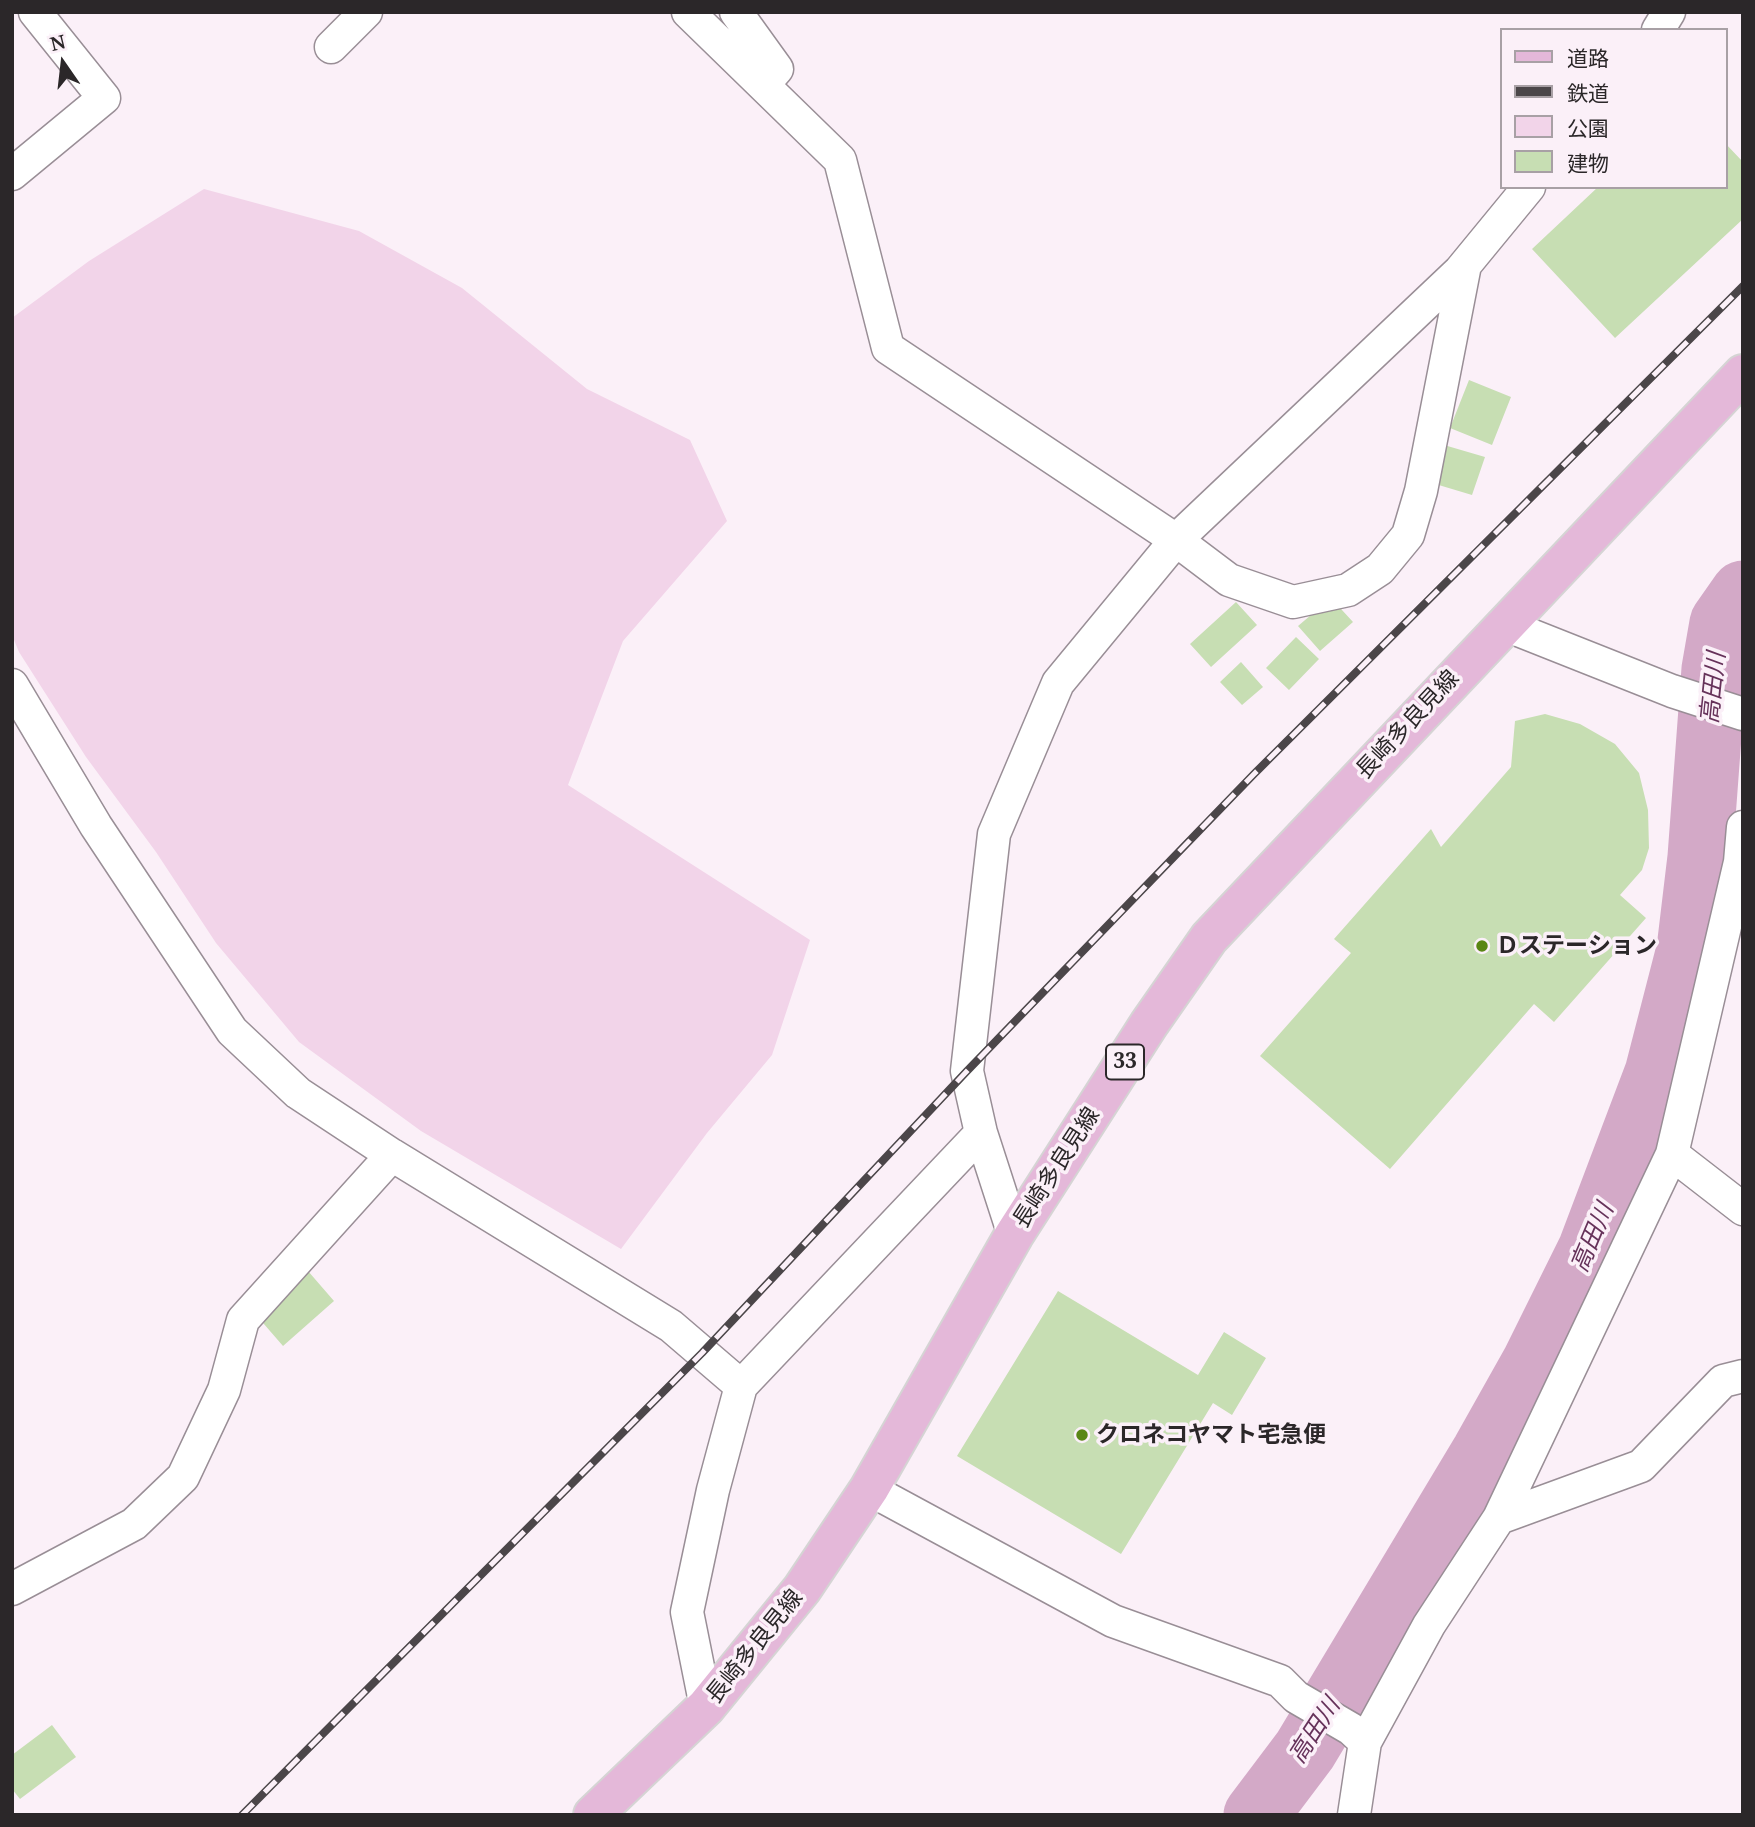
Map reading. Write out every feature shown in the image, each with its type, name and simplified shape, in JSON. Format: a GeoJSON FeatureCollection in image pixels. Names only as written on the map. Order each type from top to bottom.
{"type":"FeatureCollection","features":[{"type":"Feature","properties":{"kind":"main road","name":"長崎多良見線"},"geometry":{"type":"LineString","coordinates":[[593,1815],[706,1707],[802,1589],[869,1489],[1014,1235],[1149,1024],[1209,938],[1503,624],[1743,374]]}},
{"type":"Feature","properties":{"kind":"street"},"geometry":{"type":"LineString","coordinates":[[12,174],[104,98],[36,12]]}},
{"type":"Feature","properties":{"kind":"street"},"geometry":{"type":"LineString","coordinates":[[331,47],[366,12]]}},
{"type":"Feature","properties":{"kind":"street"},"geometry":{"type":"LineString","coordinates":[[688,12],[840,160],[888,348],[1176,540],[1229,580],[1293,602],[1348,590],[1380,569],[1408,535],[1421,491],[1465,265]]}},
{"type":"Feature","properties":{"kind":"street"},"geometry":{"type":"LineString","coordinates":[[736,12],[777,69],[763,85]]}},
{"type":"Feature","properties":{"kind":"street"},"geometry":{"type":"LineString","coordinates":[[1659,28],[1669,12]]}},
{"type":"Feature","properties":{"kind":"street"},"geometry":{"type":"LineString","coordinates":[[1014,1235],[981,1133],[967,1071],[994,834],[1058,683],[1176,540],[1465,265],[1527,189]]}},
{"type":"Feature","properties":{"kind":"street"},"geometry":{"type":"LineString","coordinates":[[1503,624],[1672,691],[1743,714]]}},
{"type":"Feature","properties":{"kind":"street"},"geometry":{"type":"LineString","coordinates":[[12,685],[96,826],[232,1031],[298,1093],[392,1155],[671,1326],[741,1386]]}},
{"type":"Feature","properties":{"kind":"street"},"geometry":{"type":"LineString","coordinates":[[1354,1815],[1358,1735],[1499,1518],[1672,1154],[1740,862],[1743,827]]}},
{"type":"Feature","properties":{"kind":"street"},"geometry":{"type":"LineString","coordinates":[[706,1707],[687,1612],[713,1490],[741,1386],[981,1133]]}},
{"type":"Feature","properties":{"kind":"street"},"geometry":{"type":"LineString","coordinates":[[1672,1154],[1743,1209]]}},
{"type":"Feature","properties":{"kind":"street"},"geometry":{"type":"LineString","coordinates":[[12,1589],[134,1524],[183,1477],[224,1390],[243,1320],[392,1155]]}},
{"type":"Feature","properties":{"kind":"street"},"geometry":{"type":"LineString","coordinates":[[1499,1518],[1641,1466],[1723,1381],[1743,1376]]}},
{"type":"Feature","properties":{"kind":"street"},"geometry":{"type":"LineString","coordinates":[[869,1489],[1112,1621],[1280,1681],[1296,1697],[1358,1735]]}},
{"type":"Feature","properties":{"kind":"green space"},"geometry":{"type":"Polygon","coordinates":[[[204,189],[359,231],[462,288],[587,389],[690,440],[727,521],[623,641],[568,785],[810,940],[772,1055],[707,1133],[621,1249],[421,1131],[299,1042],[216,943],[156,852],[86,757],[19,652],[12,635],[12,318],[89,261],[204,189]]]}},
{"type":"Feature","properties":{"kind":"building"},"geometry":{"type":"Polygon","coordinates":[[[1727,145],[1743,162],[1743,219],[1615,338],[1532,249],[1596,189],[1727,189],[1727,145]]]}},
{"type":"Feature","properties":{"kind":"building"},"geometry":{"type":"Polygon","coordinates":[[[1469,380],[1511,397],[1492,445],[1450,428],[1469,380]]]}},
{"type":"Feature","properties":{"kind":"building"},"geometry":{"type":"Polygon","coordinates":[[[1444,445],[1485,457],[1472,495],[1432,483],[1444,445]]]}},
{"type":"Feature","properties":{"kind":"building"},"geometry":{"type":"Polygon","coordinates":[[[1331,598],[1353,622],[1320,651],[1298,626],[1331,598]]]}},
{"type":"Feature","properties":{"kind":"building"},"geometry":{"type":"Polygon","coordinates":[[[1236,602],[1257,625],[1211,667],[1190,644],[1236,602]]]}},
{"type":"Feature","properties":{"kind":"building"},"geometry":{"type":"Polygon","coordinates":[[[1296,637],[1319,659],[1289,690],[1266,668],[1296,637]]]}},
{"type":"Feature","properties":{"kind":"building"},"geometry":{"type":"Polygon","coordinates":[[[1241,662],[1263,687],[1242,705],[1220,682],[1241,662]]]}},
{"type":"Feature","properties":{"kind":"building","name":"Ｄステーション"},"geometry":{"type":"Polygon","coordinates":[[[1545,714],[1580,724],[1615,744],[1639,773],[1648,810],[1649,848],[1642,870],[1620,895],[1646,918],[1554,1022],[1534,1004],[1390,1169],[1260,1056],[1351,953],[1334,939],[1431,829],[1441,847],[1511,767],[1515,721],[1545,714]]]}},
{"type":"Feature","properties":{"kind":"building"},"geometry":{"type":"Polygon","coordinates":[[[308,1271],[334,1301],[283,1346],[257,1316],[308,1271]]]}},
{"type":"Feature","properties":{"kind":"building","name":"クロネコヤマト宅急便"},"geometry":{"type":"Polygon","coordinates":[[[1058,1291],[1198,1375],[1224,1332],[1266,1358],[1232,1415],[1213,1403],[1121,1554],[957,1456],[1058,1291]]]}},
{"type":"Feature","properties":{"kind":"building"},"geometry":{"type":"Polygon","coordinates":[[[52,1725],[76,1757],[20,1799],[12,1789],[12,1755],[52,1725]]]}},
{"type":"Feature","properties":{"kind":"waterway","name":"高田川"},"geometry":{"type":"LineString","coordinates":[[1256,1815],[1305,1750],[1484,1452],[1534,1363],[1590,1250],[1657,1073],[1689,949],[1700,857],[1714,669],[1722,623],[1743,593]]}},
{"type":"Feature","properties":{"kind":"railway"},"geometry":{"type":"LineString","coordinates":[[242,1815],[702,1353],[967,1071],[1254,774],[1743,286]]}},
{"type":"Feature","properties":{"kind":"place","name":"Ｄステーション"},"geometry":{"type":"Point","coordinates":[1482,946]}},
{"type":"Feature","properties":{"kind":"place","name":"クロネコヤマト宅急便"},"geometry":{"type":"Point","coordinates":[1082,1435]}}]}
